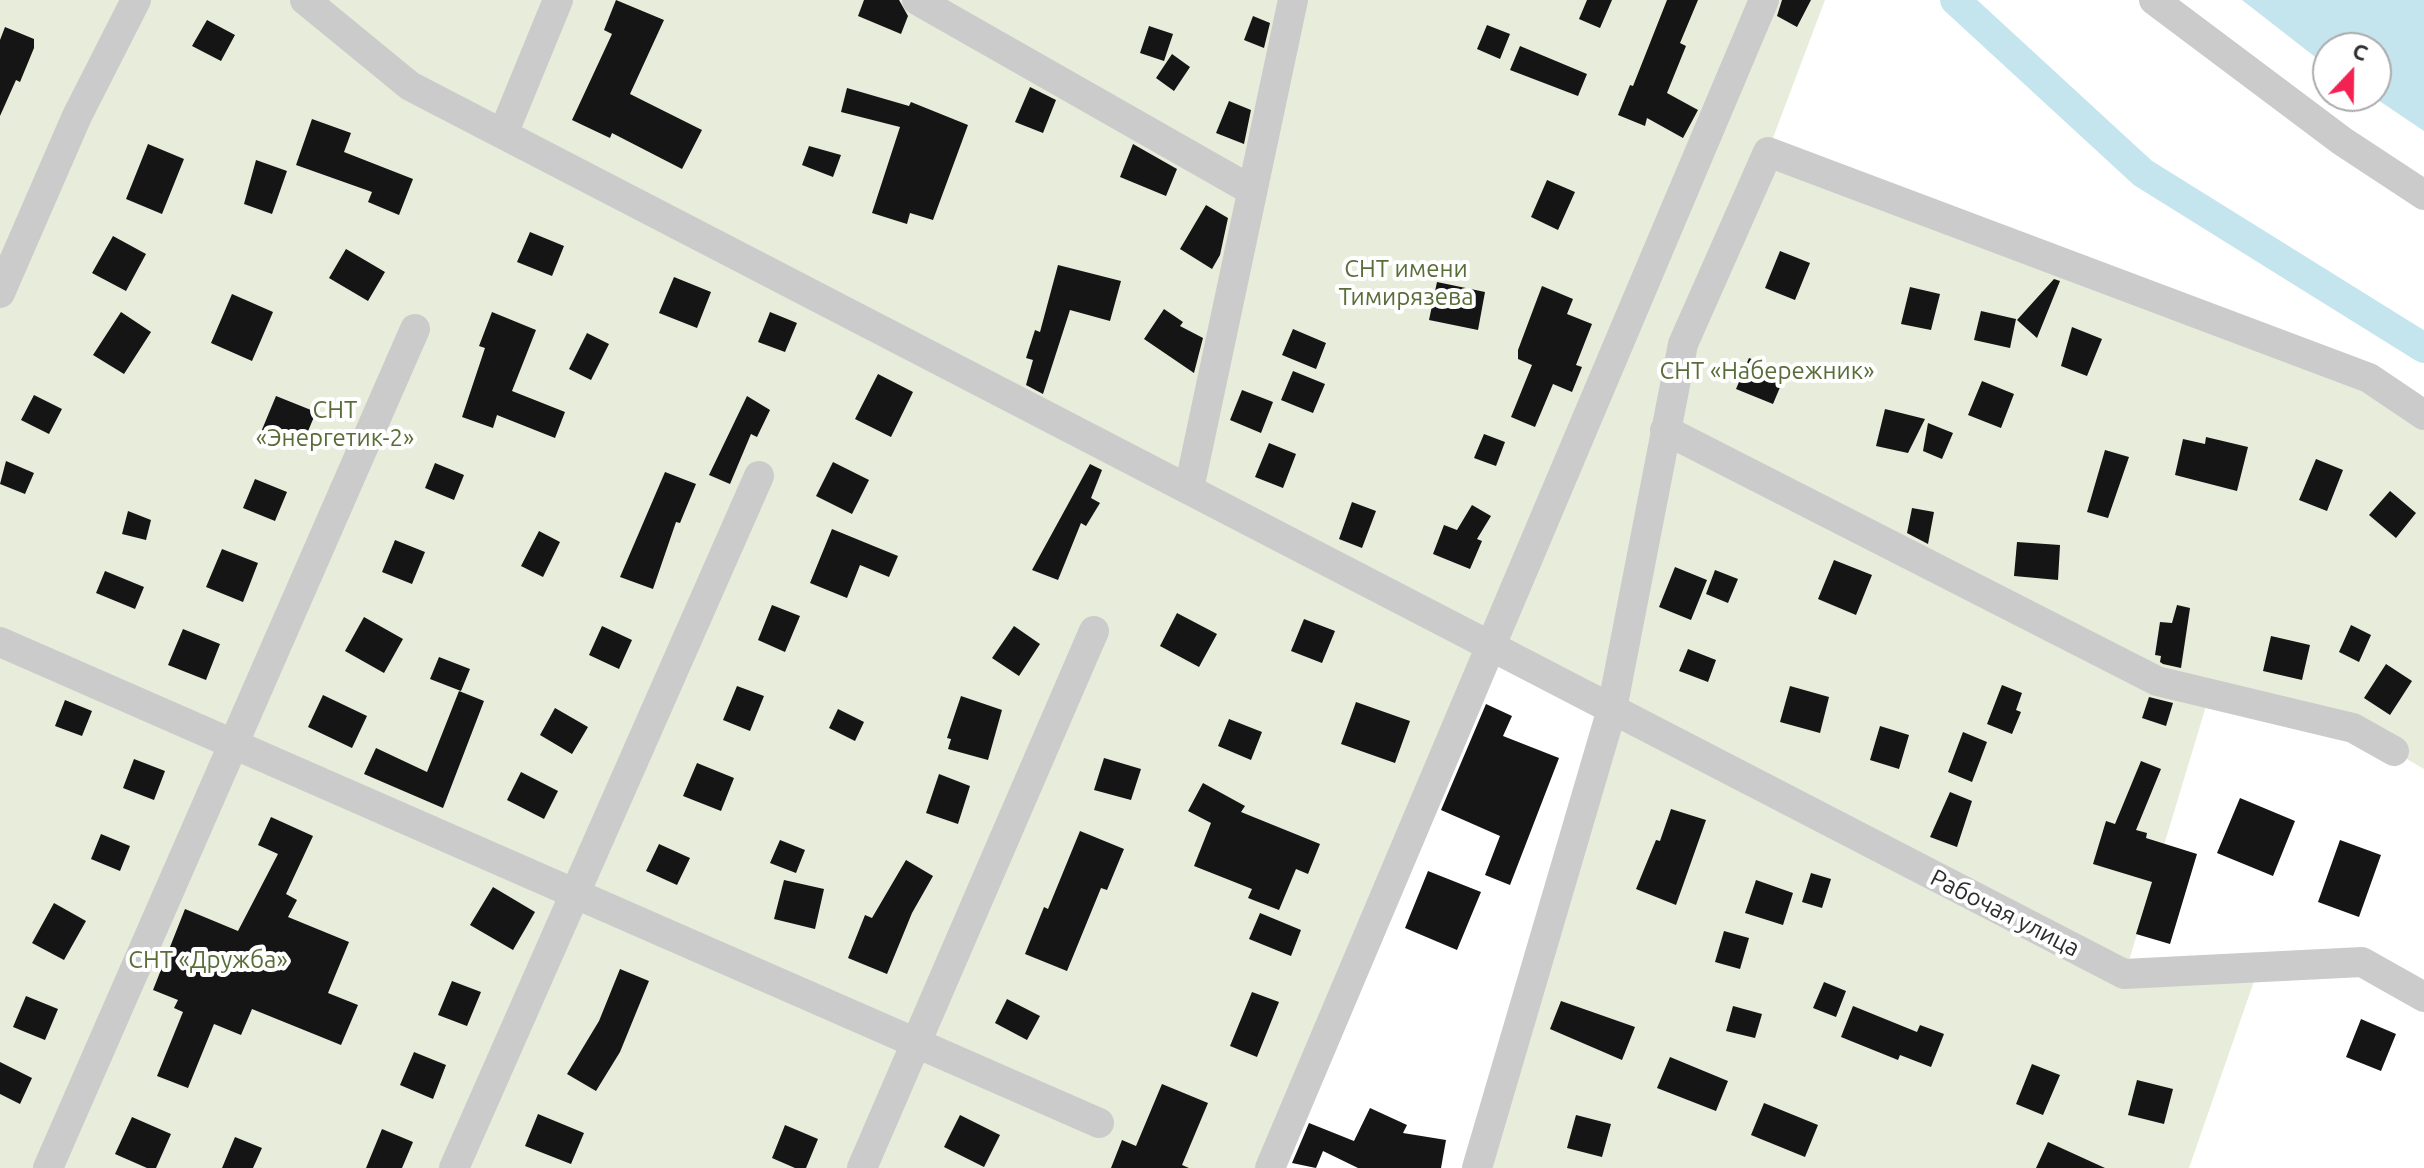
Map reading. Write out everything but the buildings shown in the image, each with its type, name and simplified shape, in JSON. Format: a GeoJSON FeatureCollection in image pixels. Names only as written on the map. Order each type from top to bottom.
{"type":"FeatureCollection","features":[{"type":"Feature","properties":{"kind":"street"},"geometry":{"type":"LineString","coordinates":[[1,286],[77,116],[136,0]]}},
{"type":"Feature","properties":{"kind":"street","name":"Рабочая улица"},"geometry":{"type":"LineString","coordinates":[[305,0],[410,86],[2124,974],[2362,962],[2424,997]]}},
{"type":"Feature","properties":{"kind":"street"},"geometry":{"type":"LineString","coordinates":[[503,134],[558,0]]}},
{"type":"Feature","properties":{"kind":"street"},"geometry":{"type":"LineString","coordinates":[[917,0],[1251,190]]}},
{"type":"Feature","properties":{"kind":"street"},"geometry":{"type":"LineString","coordinates":[[1189,489],[1293,0]]}},
{"type":"Feature","properties":{"kind":"street"},"geometry":{"type":"LineString","coordinates":[[1270,1168],[1764,0]]}},
{"type":"Feature","properties":{"kind":"street"},"geometry":{"type":"LineString","coordinates":[[2154,0],[2342,141],[2424,195]]}},
{"type":"Feature","properties":{"kind":"street"},"geometry":{"type":"LineString","coordinates":[[1477,1168],[1612,709],[1683,344],[1768,152],[2369,378],[2424,415]]}},
{"type":"Feature","properties":{"kind":"street"},"geometry":{"type":"LineString","coordinates":[[48,1168],[415,329]]}},
{"type":"Feature","properties":{"kind":"street"},"geometry":{"type":"LineString","coordinates":[[1665,430],[2157,681],[2353,728],[2394,751]]}},
{"type":"Feature","properties":{"kind":"street"},"geometry":{"type":"LineString","coordinates":[[454,1168],[759,476]]}},
{"type":"Feature","properties":{"kind":"street"},"geometry":{"type":"LineString","coordinates":[[862,1168],[1094,631]]}},
{"type":"Feature","properties":{"kind":"street"},"geometry":{"type":"LineString","coordinates":[[0,642],[1099,1123]]}},
{"type":"Feature","properties":{"kind":"green space"},"geometry":{"type":"Polygon","coordinates":[[[0,0],[1825,0],[1768,151],[2424,415],[2424,769],[2353,728],[2210,693],[2125,974],[2259,967],[2189,1168],[1477,1168],[1612,709],[1492,646],[1270,1168],[0,1168],[0,0]]]}},
{"type":"Feature","properties":{"kind":"water"},"geometry":{"type":"Polygon","coordinates":[[[2242,0],[2424,0],[2424,131],[2392,109],[2392,32],[2312,32],[2312,55],[2242,0]]]}},
{"type":"Feature","properties":{"kind":"waterway"},"geometry":{"type":"LineString","coordinates":[[1955,0],[2143,173],[2424,348]]}},
{"type":"Feature","properties":{"kind":"park label","name":"СНТ имени Тимирязева"},"geometry":{"type":"Point","coordinates":[1406,283]}},
{"type":"Feature","properties":{"kind":"park label","name":"СНТ «Набережник»"},"geometry":{"type":"Point","coordinates":[1767,371]}},
{"type":"Feature","properties":{"kind":"park label","name":"СНТ «Энергетик-2»"},"geometry":{"type":"Point","coordinates":[335,424]}},
{"type":"Feature","properties":{"kind":"park label","name":"СНТ «Дружба»"},"geometry":{"type":"Point","coordinates":[208,960]}}]}
